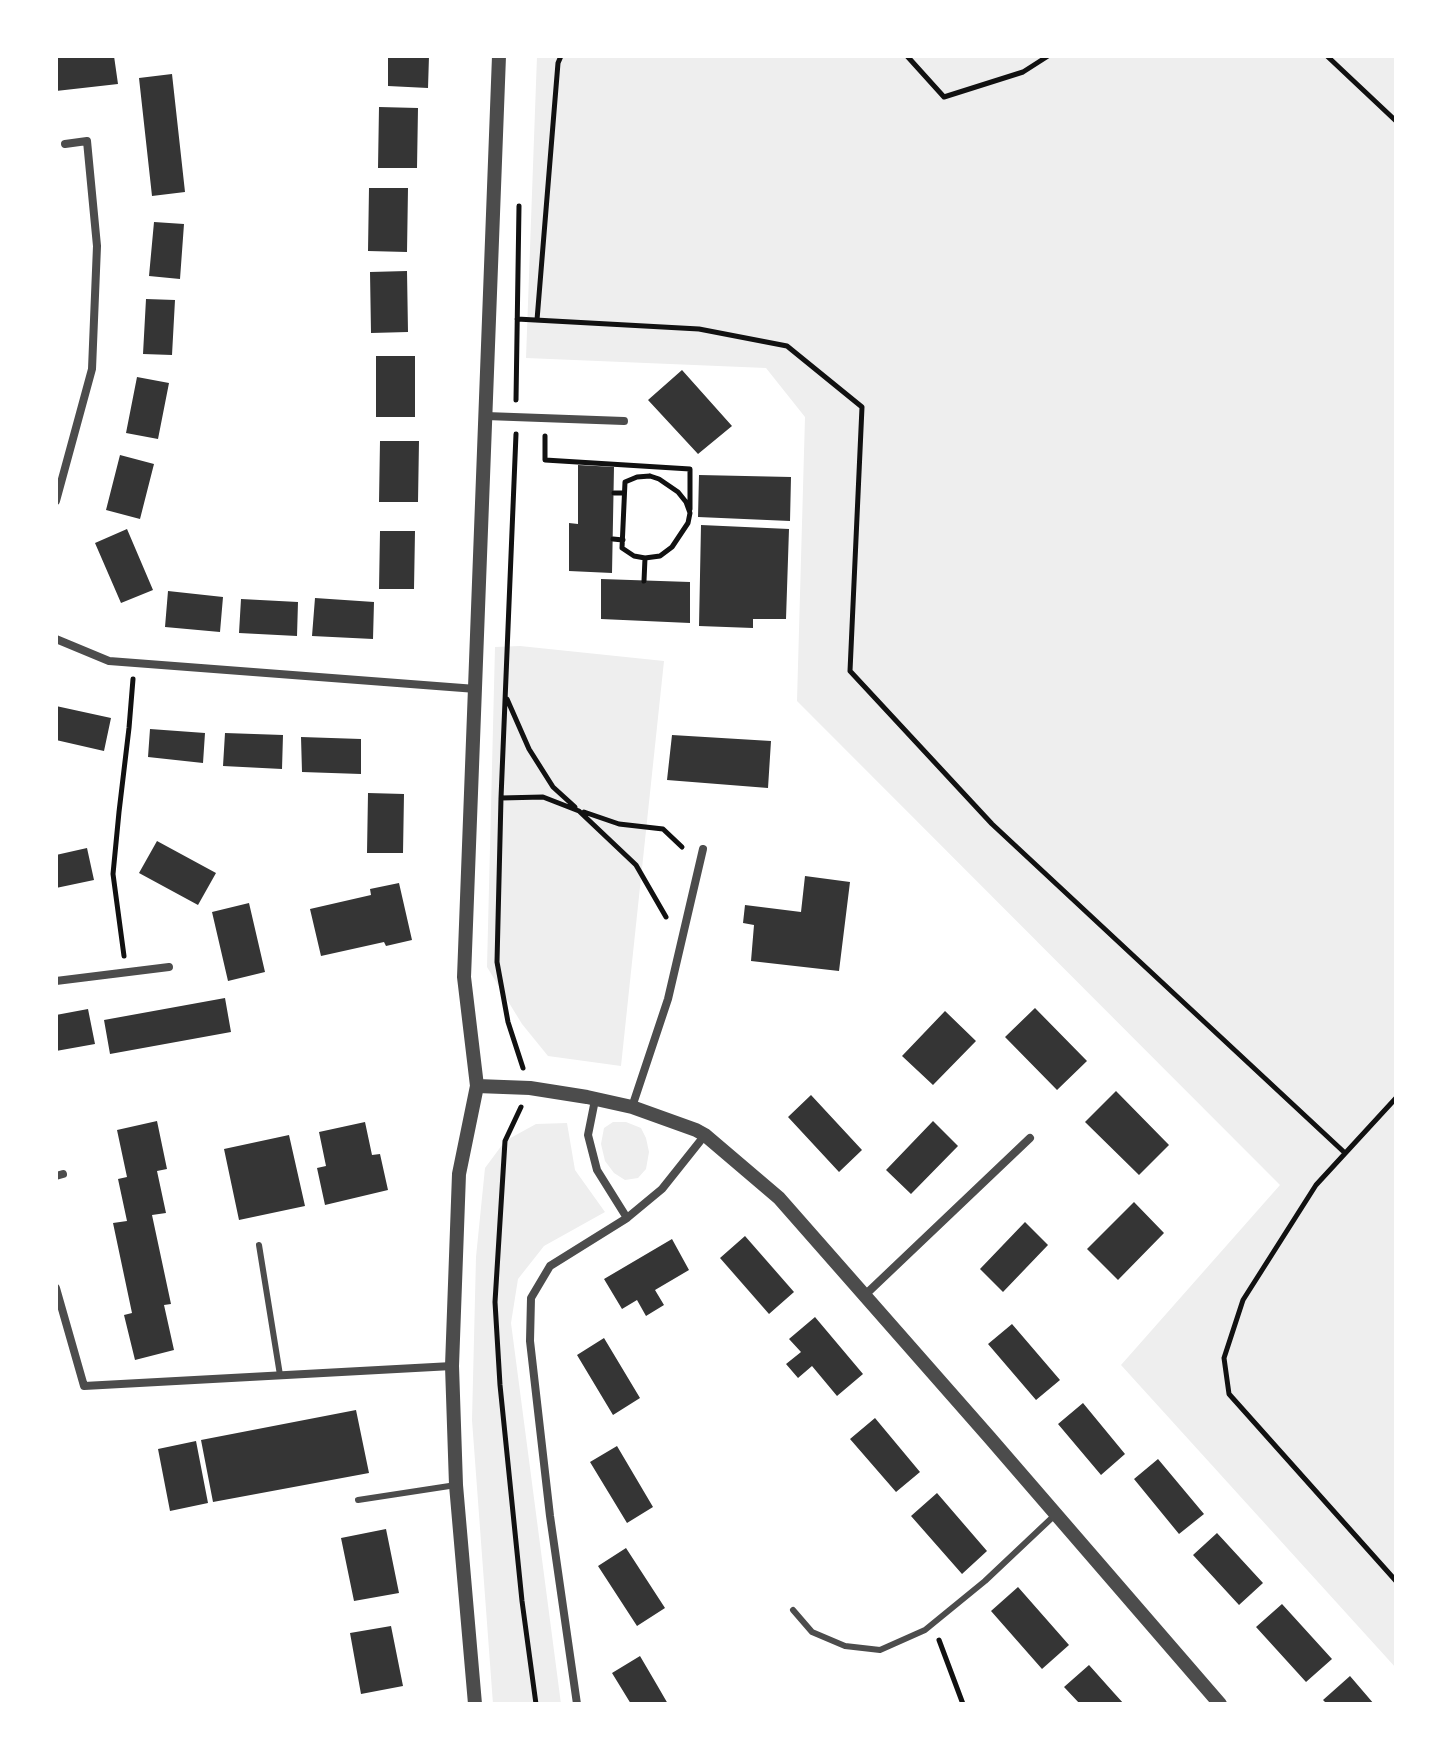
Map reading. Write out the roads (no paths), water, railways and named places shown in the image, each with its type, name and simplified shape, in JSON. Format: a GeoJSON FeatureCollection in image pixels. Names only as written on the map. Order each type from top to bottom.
{"type":"FeatureCollection","features":[{"type":"Feature","properties":{"kind":"street"},"geometry":{"type":"LineString","coordinates":[[475,1704],[456,1485],[452,1366],[459,1174],[477,1086],[464,977],[499,56]]}},
{"type":"Feature","properties":{"kind":"street"},"geometry":{"type":"LineString","coordinates":[[56,501],[92,369],[97,246],[87,141],[65,144]]}},
{"type":"Feature","properties":{"kind":"street"},"geometry":{"type":"LineString","coordinates":[[486,416],[624,421]]}},
{"type":"Feature","properties":{"kind":"street"},"geometry":{"type":"LineString","coordinates":[[56,639],[109,661],[476,689]]}},
{"type":"Feature","properties":{"kind":"street"},"geometry":{"type":"LineString","coordinates":[[632,1107],[668,999],[703,849]]}},
{"type":"Feature","properties":{"kind":"street"},"geometry":{"type":"LineString","coordinates":[[56,981],[169,967]]}},
{"type":"Feature","properties":{"kind":"street"},"geometry":{"type":"LineString","coordinates":[[477,1086],[530,1088],[632,1107],[705,1135],[779,1198],[1220,1704]]}},
{"type":"Feature","properties":{"kind":"street"},"geometry":{"type":"LineString","coordinates":[[595,1100],[588,1135],[597,1170],[627,1218]]}},
{"type":"Feature","properties":{"kind":"street"},"geometry":{"type":"LineString","coordinates":[[577,1704],[550,1516],[530,1341],[531,1298],[550,1266],[627,1218],[662,1189],[705,1135]]}},
{"type":"Feature","properties":{"kind":"street"},"geometry":{"type":"LineString","coordinates":[[865,1295],[1030,1138]]}},
{"type":"Feature","properties":{"kind":"street"},"geometry":{"type":"LineString","coordinates":[[56,1288],[84,1386],[452,1366]]}},
{"type":"Feature","properties":{"kind":"lane"},"geometry":{"type":"LineString","coordinates":[[259,1245],[280,1375]]}},
{"type":"Feature","properties":{"kind":"lane"},"geometry":{"type":"LineString","coordinates":[[358,1500],[456,1485]]}},
{"type":"Feature","properties":{"kind":"lane"},"geometry":{"type":"LineString","coordinates":[[793,1610],[812,1632],[845,1646],[880,1650],[933,1624],[985,1581],[1056,1514]]}}]}
